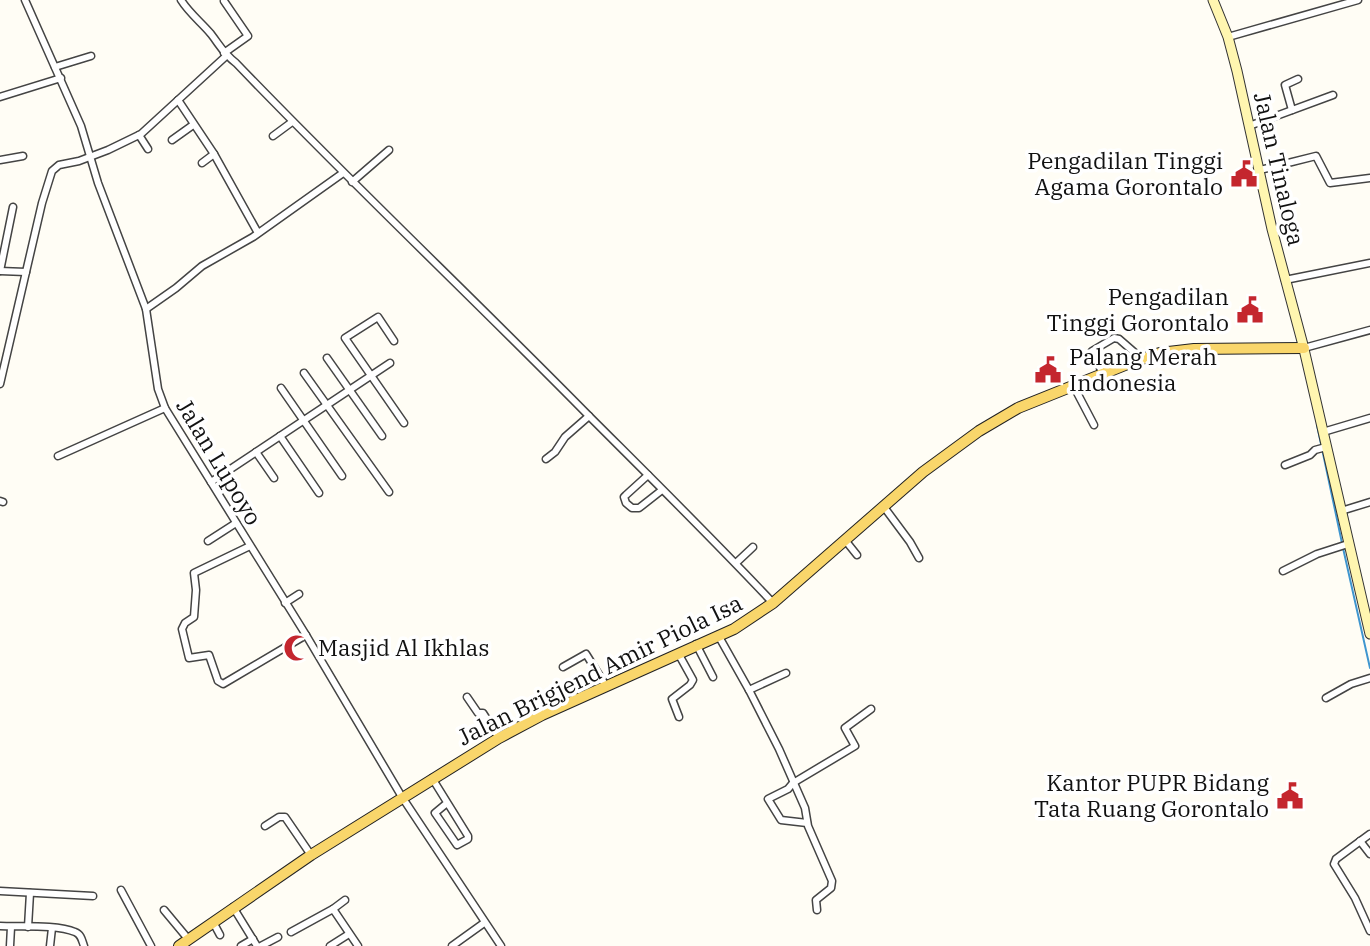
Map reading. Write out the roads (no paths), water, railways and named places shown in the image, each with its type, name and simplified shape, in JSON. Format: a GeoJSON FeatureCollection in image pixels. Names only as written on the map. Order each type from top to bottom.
{"type":"FeatureCollection","features":[{"type":"Feature","properties":{"kind":"main road","name":"Jalan Brigjend Amir Piola Isa"},"geometry":{"type":"LineString","coordinates":[[179,946],[311,855],[499,738],[696,644],[734,629],[773,603],[923,472],[1018,408],[1160,353],[1194,349],[1304,348]]}},
{"type":"Feature","properties":{"kind":"street","name":"Jalan Lupoyo"},"geometry":{"type":"LineString","coordinates":[[24,0],[61,78],[146,309],[158,390],[165,408],[306,635],[402,797],[501,946]]}},
{"type":"Feature","properties":{"kind":"street"},"geometry":{"type":"LineString","coordinates":[[181,0],[225,55],[495,320],[662,490],[704,528],[773,603]]}},
{"type":"Feature","properties":{"kind":"street","name":"Jalan Tinaloga"},"geometry":{"type":"LineString","coordinates":[[1213,0],[1228,37],[1285,280],[1304,348],[1323,432],[1323,448],[1341,511],[1344,545],[1370,634]]}},
{"type":"Feature","properties":{"kind":"street"},"geometry":{"type":"LineString","coordinates":[[1228,37],[1358,0]]}},
{"type":"Feature","properties":{"kind":"street"},"geometry":{"type":"LineString","coordinates":[[0,384],[24,272],[49,175],[59,165],[91,157],[139,135],[248,36],[223,1]]}},
{"type":"Feature","properties":{"kind":"street"},"geometry":{"type":"LineString","coordinates":[[55,67],[91,57]]}},
{"type":"Feature","properties":{"kind":"street"},"geometry":{"type":"LineString","coordinates":[[0,97],[61,78]]}},
{"type":"Feature","properties":{"kind":"street"},"geometry":{"type":"LineString","coordinates":[[1292,110],[1285,85],[1298,79]]}},
{"type":"Feature","properties":{"kind":"street"},"geometry":{"type":"LineString","coordinates":[[1249,126],[1333,95]]}},
{"type":"Feature","properties":{"kind":"street"},"geometry":{"type":"LineString","coordinates":[[178,100],[214,154],[258,233]]}},
{"type":"Feature","properties":{"kind":"street"},"geometry":{"type":"LineString","coordinates":[[273,136],[292,122]]}},
{"type":"Feature","properties":{"kind":"street"},"geometry":{"type":"LineString","coordinates":[[172,140],[193,125]]}},
{"type":"Feature","properties":{"kind":"street"},"geometry":{"type":"LineString","coordinates":[[139,135],[148,149]]}},
{"type":"Feature","properties":{"kind":"street"},"geometry":{"type":"LineString","coordinates":[[352,182],[389,150]]}},
{"type":"Feature","properties":{"kind":"street"},"geometry":{"type":"LineString","coordinates":[[202,163],[214,154]]}},
{"type":"Feature","properties":{"kind":"street"},"geometry":{"type":"LineString","coordinates":[[0,160],[23,156]]}},
{"type":"Feature","properties":{"kind":"street"},"geometry":{"type":"LineString","coordinates":[[1260,170],[1316,156],[1330,183],[1370,178]]}},
{"type":"Feature","properties":{"kind":"street"},"geometry":{"type":"LineString","coordinates":[[146,309],[202,266],[258,233],[343,173]]}},
{"type":"Feature","properties":{"kind":"street"},"geometry":{"type":"LineString","coordinates":[[13,207],[0,271],[24,272]]}},
{"type":"Feature","properties":{"kind":"street"},"geometry":{"type":"LineString","coordinates":[[1285,280],[1370,263]]}},
{"type":"Feature","properties":{"kind":"street"},"geometry":{"type":"LineString","coordinates":[[394,341],[378,317],[345,338],[404,423]]}},
{"type":"Feature","properties":{"kind":"street"},"geometry":{"type":"LineString","coordinates":[[1304,348],[1370,330]]}},
{"type":"Feature","properties":{"kind":"street"},"geometry":{"type":"LineString","coordinates":[[1103,374],[1092,351],[1114,338],[1119,339],[1142,359]]}},
{"type":"Feature","properties":{"kind":"street"},"geometry":{"type":"LineString","coordinates":[[327,358],[382,436]]}},
{"type":"Feature","properties":{"kind":"street"},"geometry":{"type":"LineString","coordinates":[[211,482],[390,363]]}},
{"type":"Feature","properties":{"kind":"street"},"geometry":{"type":"LineString","coordinates":[[304,373],[389,492]]}},
{"type":"Feature","properties":{"kind":"street"},"geometry":{"type":"LineString","coordinates":[[1073,385],[1094,425]]}},
{"type":"Feature","properties":{"kind":"street"},"geometry":{"type":"LineString","coordinates":[[281,388],[342,476]]}},
{"type":"Feature","properties":{"kind":"street"},"geometry":{"type":"LineString","coordinates":[[58,456],[165,408]]}},
{"type":"Feature","properties":{"kind":"street"},"geometry":{"type":"LineString","coordinates":[[546,459],[555,452],[565,436],[589,416]]}},
{"type":"Feature","properties":{"kind":"street"},"geometry":{"type":"LineString","coordinates":[[1323,432],[1370,418]]}},
{"type":"Feature","properties":{"kind":"street"},"geometry":{"type":"LineString","coordinates":[[281,436],[319,493]]}},
{"type":"Feature","properties":{"kind":"street"},"geometry":{"type":"LineString","coordinates":[[1285,465],[1323,448]]}},
{"type":"Feature","properties":{"kind":"street"},"geometry":{"type":"LineString","coordinates":[[256,452],[274,478]]}},
{"type":"Feature","properties":{"kind":"street"},"geometry":{"type":"LineString","coordinates":[[648,475],[626,495],[626,503],[632,508],[639,508],[662,490]]}},
{"type":"Feature","properties":{"kind":"street"},"geometry":{"type":"LineString","coordinates":[[1341,511],[1370,502]]}},
{"type":"Feature","properties":{"kind":"street"},"geometry":{"type":"LineString","coordinates":[[884,508],[911,542],[919,558]]}},
{"type":"Feature","properties":{"kind":"street"},"geometry":{"type":"LineString","coordinates":[[208,541],[236,523]]}},
{"type":"Feature","properties":{"kind":"street"},"geometry":{"type":"LineString","coordinates":[[845,540],[857,555]]}},
{"type":"Feature","properties":{"kind":"street"},"geometry":{"type":"LineString","coordinates":[[1283,571],[1310,557],[1344,545]]}},
{"type":"Feature","properties":{"kind":"street"},"geometry":{"type":"LineString","coordinates":[[250,547],[195,572],[194,617],[181,629],[189,658],[209,655],[218,681],[225,684],[306,635]]}},
{"type":"Feature","properties":{"kind":"street"},"geometry":{"type":"LineString","coordinates":[[736,563],[753,547]]}},
{"type":"Feature","properties":{"kind":"street"},"geometry":{"type":"LineString","coordinates":[[285,603],[299,594]]}},
{"type":"Feature","properties":{"kind":"street"},"geometry":{"type":"LineString","coordinates":[[718,635],[749,690],[805,808],[807,822],[832,884],[826,894],[816,900],[817,910]]}},
{"type":"Feature","properties":{"kind":"street"},"geometry":{"type":"LineString","coordinates":[[696,644],[713,677]]}},
{"type":"Feature","properties":{"kind":"street"},"geometry":{"type":"LineString","coordinates":[[678,653],[693,680],[672,699],[679,718]]}},
{"type":"Feature","properties":{"kind":"street"},"geometry":{"type":"LineString","coordinates":[[563,667],[586,654],[606,686]]}},
{"type":"Feature","properties":{"kind":"street"},"geometry":{"type":"LineString","coordinates":[[749,690],[786,673]]}},
{"type":"Feature","properties":{"kind":"street"},"geometry":{"type":"LineString","coordinates":[[1326,698],[1351,684],[1369,678]]}},
{"type":"Feature","properties":{"kind":"street"},"geometry":{"type":"LineString","coordinates":[[467,697],[478,713],[483,713],[499,738]]}},
{"type":"Feature","properties":{"kind":"street"},"geometry":{"type":"LineString","coordinates":[[807,822],[781,820],[769,803],[769,797],[788,789],[793,783],[855,746],[845,728],[871,709]]}},
{"type":"Feature","properties":{"kind":"street"},"geometry":{"type":"LineString","coordinates":[[432,778],[447,803],[468,838],[457,845],[435,813],[447,803]]}},
{"type":"Feature","properties":{"kind":"street"},"geometry":{"type":"LineString","coordinates":[[265,826],[279,817],[285,817],[311,855]]}},
{"type":"Feature","properties":{"kind":"street"},"geometry":{"type":"LineString","coordinates":[[1370,834],[1336,859],[1334,864],[1355,898],[1370,930]]}},
{"type":"Feature","properties":{"kind":"street"},"geometry":{"type":"LineString","coordinates":[[1360,841],[1370,854]]}},
{"type":"Feature","properties":{"kind":"street"},"geometry":{"type":"LineString","coordinates":[[121,890],[151,946]]}},
{"type":"Feature","properties":{"kind":"street"},"geometry":{"type":"LineString","coordinates":[[0,891],[93,896]]}},
{"type":"Feature","properties":{"kind":"street"},"geometry":{"type":"LineString","coordinates":[[28,927],[30,893]]}},
{"type":"Feature","properties":{"kind":"street"},"geometry":{"type":"LineString","coordinates":[[290,932],[345,900]]}},
{"type":"Feature","properties":{"kind":"street"},"geometry":{"type":"LineString","coordinates":[[233,907],[259,946],[278,937]]}},
{"type":"Feature","properties":{"kind":"street"},"geometry":{"type":"LineString","coordinates":[[333,909],[358,946]]}},
{"type":"Feature","properties":{"kind":"street"},"geometry":{"type":"LineString","coordinates":[[164,911],[189,940]]}},
{"type":"Feature","properties":{"kind":"street"},"geometry":{"type":"LineString","coordinates":[[212,922],[220,935]]}},
{"type":"Feature","properties":{"kind":"street"},"geometry":{"type":"LineString","coordinates":[[452,946],[484,923]]}},
{"type":"Feature","properties":{"kind":"street"},"geometry":{"type":"LineString","coordinates":[[0,926],[52,928],[78,933],[83,946]]}},
{"type":"Feature","properties":{"kind":"street"},"geometry":{"type":"LineString","coordinates":[[10,946],[12,926]]}},
{"type":"Feature","properties":{"kind":"street"},"geometry":{"type":"LineString","coordinates":[[50,946],[52,928]]}},
{"type":"Feature","properties":{"kind":"street"},"geometry":{"type":"LineString","coordinates":[[330,946],[349,934]]}},
{"type":"Feature","properties":{"kind":"street"},"geometry":{"type":"LineString","coordinates":[[241,946],[253,939]]}},
{"type":"Feature","properties":{"kind":"waterway"},"geometry":{"type":"LineString","coordinates":[[1317,425],[1342,543]]}},
{"type":"Feature","properties":{"kind":"waterway"},"geometry":{"type":"LineString","coordinates":[[1343,548],[1370,668]]}},
{"type":"Feature","properties":{"kind":"place","name":"Pengadilan Tinggi Agama Gorontalo"},"geometry":{"type":"Point","coordinates":[1244,174]}},
{"type":"Feature","properties":{"kind":"place","name":"Pengadilan Tinggi Gorontalo"},"geometry":{"type":"Point","coordinates":[1250,310]}},
{"type":"Feature","properties":{"kind":"place","name":"Palang Merah Indonesia"},"geometry":{"type":"Point","coordinates":[1048,370]}},
{"type":"Feature","properties":{"kind":"place","name":"Masjid Al Ikhlas"},"geometry":{"type":"Point","coordinates":[297,648]}},
{"type":"Feature","properties":{"kind":"place","name":"Kantor PUPR Bidang Tata Ruang Gorontalo"},"geometry":{"type":"Point","coordinates":[1290,796]}}]}
